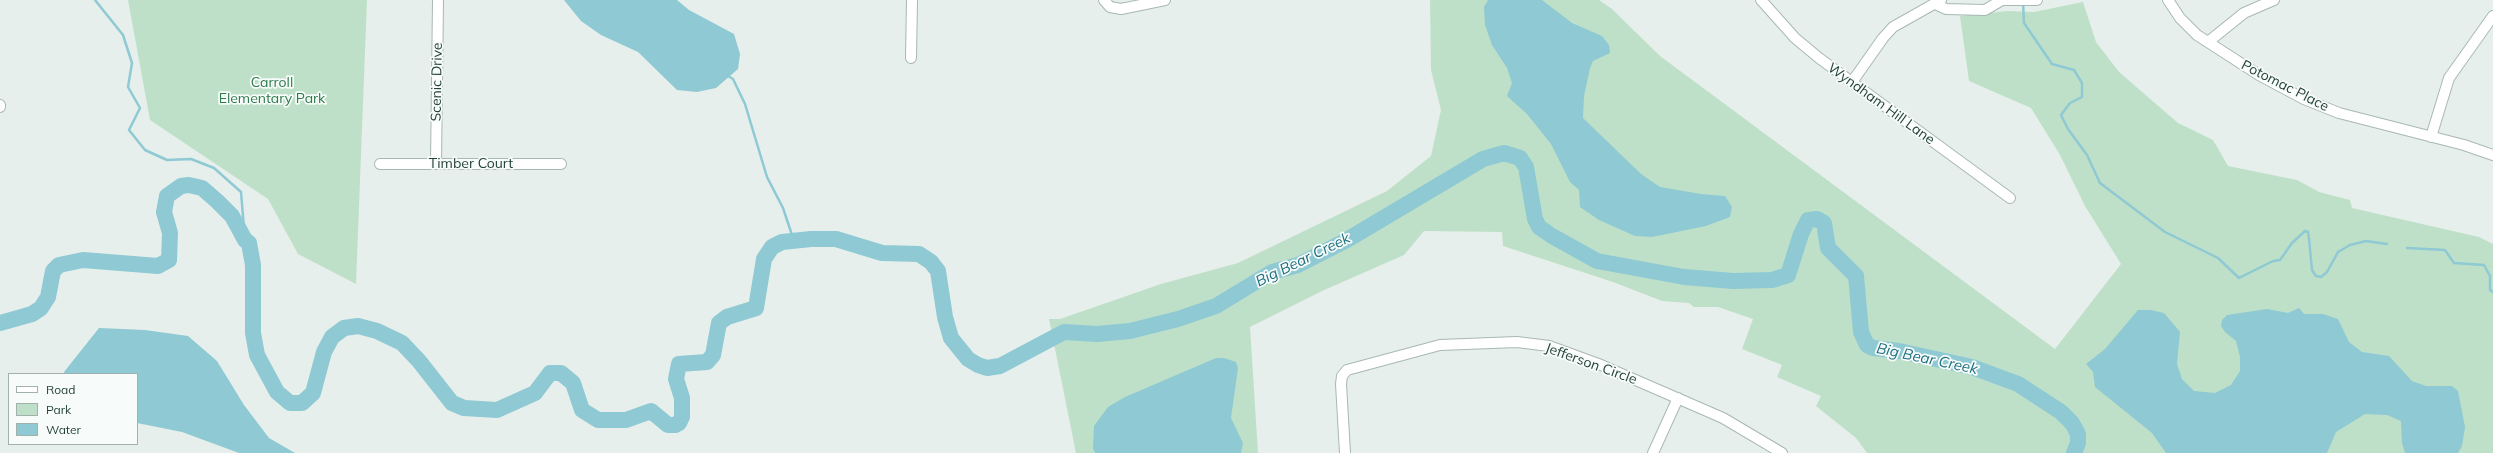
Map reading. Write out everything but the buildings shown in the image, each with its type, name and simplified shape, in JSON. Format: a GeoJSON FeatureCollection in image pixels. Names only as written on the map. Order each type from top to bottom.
{"type":"FeatureCollection","features":[{"type":"Feature","properties":{"kind":"street","name":"Scenic Drive"},"geometry":{"type":"LineString","coordinates":[[436,164],[438,0]]}},
{"type":"Feature","properties":{"kind":"street"},"geometry":{"type":"LineString","coordinates":[[911,58],[912,0]]}},
{"type":"Feature","properties":{"kind":"street"},"geometry":{"type":"LineString","coordinates":[[1104,0],[1110,7],[1121,9],[1165,0]]}},
{"type":"Feature","properties":{"kind":"street","name":"Wyndham Hill Lane"},"geometry":{"type":"LineString","coordinates":[[1761,0],[1795,38],[1852,82],[2010,198]]}},
{"type":"Feature","properties":{"kind":"street"},"geometry":{"type":"LineString","coordinates":[[1852,82],[1883,38],[1893,27],[1938,2],[1946,9],[1984,10],[2002,0],[2037,0]]}},
{"type":"Feature","properties":{"kind":"street","name":"Potomac Place"},"geometry":{"type":"LineString","coordinates":[[2168,0],[2180,18],[2208,42],[2259,75],[2304,99],[2339,113],[2493,155]]}},
{"type":"Feature","properties":{"kind":"street"},"geometry":{"type":"LineString","coordinates":[[2208,42],[2244,13],[2274,0]]}},
{"type":"Feature","properties":{"kind":"street"},"geometry":{"type":"LineString","coordinates":[[2431,137],[2449,78],[2493,16]]}},
{"type":"Feature","properties":{"kind":"street","name":"Timber Court"},"geometry":{"type":"LineString","coordinates":[[380,164],[561,164]]}},
{"type":"Feature","properties":{"kind":"street","name":"Jefferson Circle"},"geometry":{"type":"LineString","coordinates":[[1345,453],[1342,376],[1347,370],[1440,345],[1517,342],[1549,346],[1601,365],[1723,418],[1782,453]]}},
{"type":"Feature","properties":{"kind":"street"},"geometry":{"type":"LineString","coordinates":[[1653,453],[1678,398]]}},
{"type":"Feature","properties":{"kind":"green space","name":"Carroll Elementary Park"},"geometry":{"type":"Polygon","coordinates":[[[128,0],[367,0],[356,284],[298,254],[268,199],[150,120],[128,0]]]}},
{"type":"Feature","properties":{"kind":"green space"},"geometry":{"type":"Polygon","coordinates":[[[1430,0],[1599,0],[1612,9],[1660,56],[2055,349],[2121,264],[2085,206],[2060,155],[2031,108],[1969,81],[1960,16],[2008,11],[2034,12],[2083,2],[2096,42],[2119,72],[2178,123],[2213,140],[2228,166],[2297,180],[2319,192],[2350,200],[2352,208],[2479,237],[2493,244],[2493,453],[1867,453],[1856,438],[1816,406],[1821,396],[1777,377],[1782,365],[1742,349],[1753,319],[1718,307],[1694,307],[1689,303],[1662,301],[1613,282],[1503,246],[1502,232],[1424,231],[1404,255],[1322,291],[1250,327],[1258,453],[1076,453],[1049,319],[1060,319],[1161,284],[1238,263],[1387,191],[1431,156],[1441,110],[1431,70],[1430,0]]]}},
{"type":"Feature","properties":{"kind":"water"},"geometry":{"type":"Polygon","coordinates":[[[564,0],[677,0],[689,10],[734,34],[740,54],[738,69],[716,88],[697,92],[677,90],[638,52],[601,35],[581,21],[564,0]]]}},
{"type":"Feature","properties":{"kind":"water"},"geometry":{"type":"Polygon","coordinates":[[[1488,0],[1542,0],[1572,23],[1602,36],[1609,45],[1610,53],[1593,61],[1590,68],[1584,96],[1583,118],[1641,174],[1660,187],[1701,194],[1725,196],[1732,207],[1730,217],[1706,226],[1652,237],[1635,236],[1599,220],[1580,207],[1579,190],[1570,182],[1551,144],[1527,114],[1507,96],[1512,83],[1507,68],[1492,45],[1485,25],[1484,7],[1488,0]]]}},
{"type":"Feature","properties":{"kind":"water"},"geometry":{"type":"Polygon","coordinates":[[[2299,308],[2304,314],[2323,314],[2338,319],[2349,342],[2362,352],[2389,356],[2412,381],[2426,386],[2452,386],[2458,391],[2465,427],[2462,446],[2458,453],[2405,453],[2402,443],[2401,421],[2387,415],[2365,414],[2336,432],[2327,453],[2166,453],[2152,433],[2095,387],[2093,372],[2086,364],[2105,349],[2138,310],[2151,310],[2164,313],[2180,332],[2177,364],[2182,379],[2194,391],[2215,393],[2231,385],[2240,371],[2240,357],[2236,341],[2225,332],[2221,326],[2222,320],[2227,315],[2267,309],[2288,313],[2299,308]]]}},
{"type":"Feature","properties":{"kind":"water"},"geometry":{"type":"Polygon","coordinates":[[[99,328],[145,330],[188,336],[217,361],[244,405],[269,438],[295,453],[239,453],[182,432],[138,423],[138,373],[64,372],[99,328]]]}},
{"type":"Feature","properties":{"kind":"water"},"geometry":{"type":"Polygon","coordinates":[[[1216,358],[1224,358],[1236,362],[1238,368],[1231,418],[1243,443],[1241,453],[1095,453],[1093,448],[1094,426],[1108,407],[1125,397],[1216,358]]]}},
{"type":"Feature","properties":{"kind":"waterway"},"geometry":{"type":"LineString","coordinates":[[95,0],[123,35],[132,63],[128,87],[140,108],[129,130],[145,150],[167,160],[191,159],[214,168],[241,192],[245,240]]}},
{"type":"Feature","properties":{"kind":"waterway"},"geometry":{"type":"LineString","coordinates":[[2023,2],[2024,23],[2052,64],[2074,70],[2082,83],[2082,97],[2070,103],[2061,115],[2068,129],[2087,155],[2100,183],[2165,232],[2218,258],[2239,278],[2273,261],[2280,260],[2292,243],[2305,231],[2308,232],[2312,270],[2316,276],[2321,277],[2327,272],[2338,252],[2350,245],[2366,241],[2387,244]]}},
{"type":"Feature","properties":{"kind":"waterway"},"geometry":{"type":"LineString","coordinates":[[728,76],[733,79],[745,104],[767,177],[783,208],[794,241]]}},
{"type":"Feature","properties":{"kind":"waterway","name":"Big Bear Creek"},"geometry":{"type":"LineString","coordinates":[[0,323],[32,314],[41,308],[48,297],[53,271],[59,265],[83,260],[158,266],[169,260],[170,233],[164,212],[167,196],[181,186],[189,185],[202,188],[217,201],[232,216],[245,240],[249,243],[253,265],[253,333],[257,355],[277,392],[290,403],[302,403],[313,393],[324,352],[332,337],[344,328],[358,326],[377,331],[402,343],[419,361],[452,403],[464,408],[497,410],[535,393],[550,373],[561,373],[573,383],[582,410],[598,420],[626,420],[651,411],[668,425],[675,425],[679,423],[682,417],[682,398],[676,379],[679,364],[707,362],[713,355],[719,323],[727,317],[756,308],[764,259],[772,247],[782,242],[811,239],[836,239],[882,253],[919,254],[931,262],[938,271],[945,317],[951,338],[968,359],[987,368],[1000,366],[1064,332],[1097,334],[1130,331],[1178,319],[1216,306],[1272,272],[1298,265],[1345,241],[1483,159],[1504,153],[1520,158],[1526,167],[1535,219],[1539,227],[1597,261],[1684,277],[1733,281],[1772,280],[1788,275],[1801,234],[1808,220],[1817,219],[1824,223],[1828,248],[1856,276],[1861,332],[1867,345],[1873,348],[1899,351],[1972,367],[2018,384],[2061,412],[2072,423],[2078,434],[2078,443],[2074,453]]}},
{"type":"Feature","properties":{"kind":"waterway"},"geometry":{"type":"LineString","coordinates":[[2407,248],[2445,250],[2454,263],[2484,265],[2490,276],[2490,290],[2493,292]]}}]}
